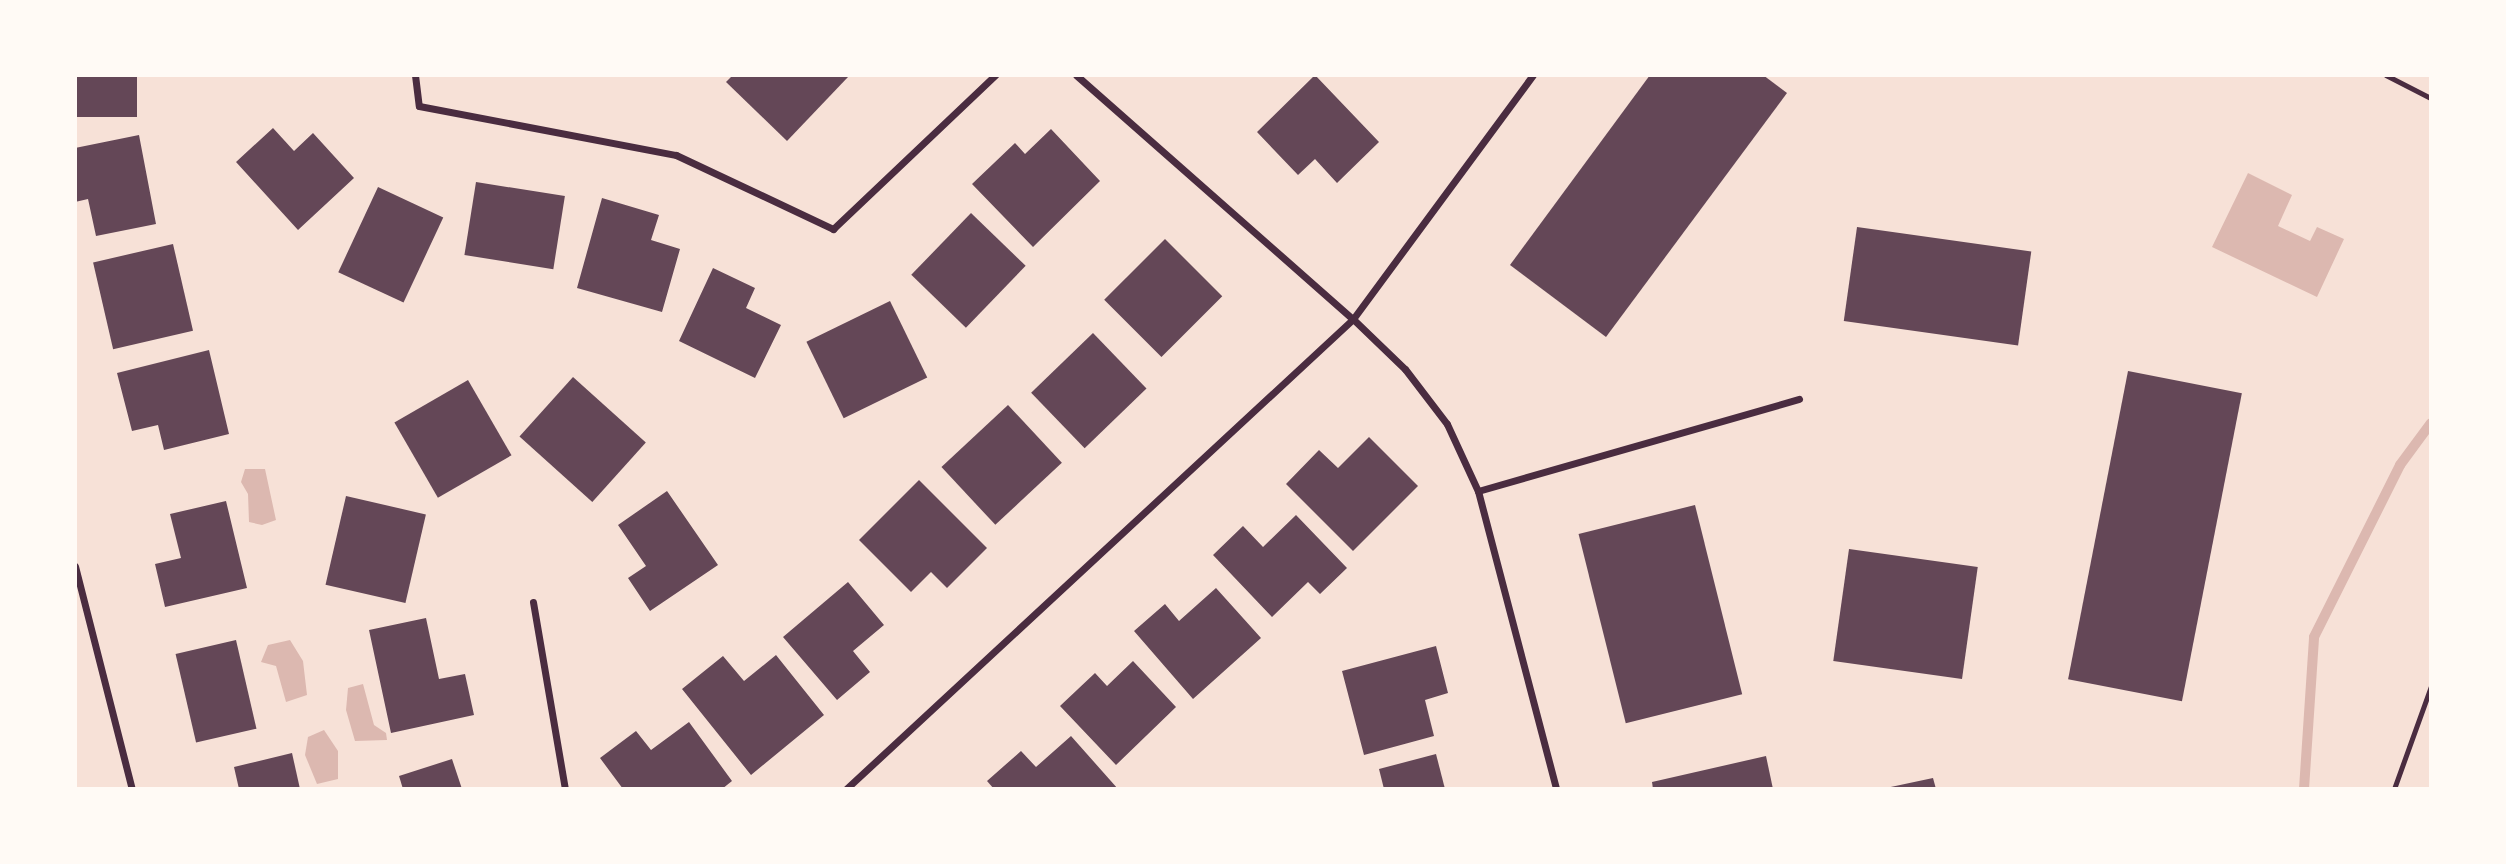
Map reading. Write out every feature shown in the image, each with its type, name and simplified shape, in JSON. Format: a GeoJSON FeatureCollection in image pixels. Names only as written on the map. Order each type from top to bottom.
{"type":"FeatureCollection","features":[{"type":"Feature","properties":{"kind":"street"},"geometry":{"type":"LineString","coordinates":[[415,75],[419,106],[676,155],[833,229],[995,75]]}},
{"type":"Feature","properties":{"kind":"street"},"geometry":{"type":"LineString","coordinates":[[1076,75],[1353,319],[1405,369],[1447,424],[1478,491],[1556,789]]}},
{"type":"Feature","properties":{"kind":"street"},"geometry":{"type":"LineString","coordinates":[[846,789],[1353,319],[1533,75]]}},
{"type":"Feature","properties":{"kind":"street"},"geometry":{"type":"LineString","coordinates":[[1478,491],[1799,399]]}},
{"type":"Feature","properties":{"kind":"street"},"geometry":{"type":"LineString","coordinates":[[75,566],[132,789]]}},
{"type":"Feature","properties":{"kind":"street"},"geometry":{"type":"LineString","coordinates":[[533,602],[565,789]]}},
{"type":"Feature","properties":{"kind":"path"},"geometry":{"type":"LineString","coordinates":[[2386,75],[2431,98]]}},
{"type":"Feature","properties":{"kind":"path"},"geometry":{"type":"LineString","coordinates":[[2395,789],[2431,687]]}},
{"type":"Feature","properties":{"kind":"shaded area"},"geometry":{"type":"Polygon","coordinates":[[[2248,173],[2292,195],[2278,226],[2310,241],[2317,227],[2344,239],[2317,297],[2212,247],[2248,173]]]}},
{"type":"Feature","properties":{"kind":"shaded area"},"geometry":{"type":"Polygon","coordinates":[[[245,469],[265,469],[276,520],[262,525],[249,522],[248,494],[241,482],[245,469]]]}},
{"type":"Feature","properties":{"kind":"shaded area"},"geometry":{"type":"Polygon","coordinates":[[[290,640],[303,661],[307,695],[286,702],[276,666],[261,662],[268,645],[290,640]]]}},
{"type":"Feature","properties":{"kind":"shaded area"},"geometry":{"type":"Polygon","coordinates":[[[363,684],[374,725],[386,733],[387,740],[355,741],[346,710],[348,688],[363,684]]]}},
{"type":"Feature","properties":{"kind":"shaded area"},"geometry":{"type":"Polygon","coordinates":[[[324,730],[338,751],[338,779],[317,784],[305,755],[308,737],[324,730]]]}},
{"type":"Feature","properties":{"kind":"building"},"geometry":{"type":"Polygon","coordinates":[[[75,75],[137,75],[137,117],[75,117],[75,75]]]}},
{"type":"Feature","properties":{"kind":"building"},"geometry":{"type":"Polygon","coordinates":[[[733,75],[848,77],[787,141],[726,82],[733,75]]]}},
{"type":"Feature","properties":{"kind":"building"},"geometry":{"type":"Polygon","coordinates":[[[1315,75],[1379,142],[1337,183],[1315,159],[1298,175],[1257,132],[1315,75]]]}},
{"type":"Feature","properties":{"kind":"building"},"geometry":{"type":"Polygon","coordinates":[[[1650,75],[1763,75],[1787,93],[1606,337],[1510,265],[1650,75]]]}},
{"type":"Feature","properties":{"kind":"building"},"geometry":{"type":"Polygon","coordinates":[[[273,128],[294,151],[313,133],[354,178],[298,230],[236,162],[273,128]]]}},
{"type":"Feature","properties":{"kind":"building"},"geometry":{"type":"Polygon","coordinates":[[[1051,129],[1100,181],[1033,247],[972,184],[1015,143],[1025,154],[1051,129]]]}},
{"type":"Feature","properties":{"kind":"building"},"geometry":{"type":"Polygon","coordinates":[[[139,135],[156,224],[96,236],[88,199],[75,202],[75,148],[139,135]]]}},
{"type":"Feature","properties":{"kind":"building"},"geometry":{"type":"Polygon","coordinates":[[[476,182],[565,196],[553,269],[464,255],[476,182]]]}},
{"type":"Feature","properties":{"kind":"building"},"geometry":{"type":"Polygon","coordinates":[[[378,187],[443,217],[404,303],[338,272],[378,187]]]}},
{"type":"Feature","properties":{"kind":"building"},"geometry":{"type":"Polygon","coordinates":[[[602,198],[659,215],[651,240],[680,249],[662,312],[577,288],[602,198]]]}},
{"type":"Feature","properties":{"kind":"building"},"geometry":{"type":"Polygon","coordinates":[[[971,213],[1026,266],[966,328],[911,275],[971,213]]]}},
{"type":"Feature","properties":{"kind":"building"},"geometry":{"type":"Polygon","coordinates":[[[1857,227],[2031,251],[2018,346],[1844,321],[1857,227]]]}},
{"type":"Feature","properties":{"kind":"building"},"geometry":{"type":"Polygon","coordinates":[[[1165,239],[1222,296],[1161,357],[1104,300],[1165,239]]]}},
{"type":"Feature","properties":{"kind":"building"},"geometry":{"type":"Polygon","coordinates":[[[173,244],[193,331],[113,349],[93,262],[173,244]]]}},
{"type":"Feature","properties":{"kind":"building"},"geometry":{"type":"Polygon","coordinates":[[[713,268],[755,288],[746,308],[781,325],[755,378],[679,341],[713,268]]]}},
{"type":"Feature","properties":{"kind":"building"},"geometry":{"type":"Polygon","coordinates":[[[890,301],[927,377],[844,418],[806,342],[890,301]]]}},
{"type":"Feature","properties":{"kind":"building"},"geometry":{"type":"Polygon","coordinates":[[[1093,333],[1146,388],[1085,448],[1031,393],[1093,333]]]}},
{"type":"Feature","properties":{"kind":"building"},"geometry":{"type":"Polygon","coordinates":[[[209,350],[229,434],[164,450],[158,425],[132,431],[117,373],[209,350]]]}},
{"type":"Feature","properties":{"kind":"building"},"geometry":{"type":"Polygon","coordinates":[[[2128,371],[2242,393],[2182,701],[2068,679],[2128,371]]]}},
{"type":"Feature","properties":{"kind":"building"},"geometry":{"type":"Polygon","coordinates":[[[573,377],[646,443],[592,502],[519,436],[573,377]]]}},
{"type":"Feature","properties":{"kind":"building"},"geometry":{"type":"Polygon","coordinates":[[[468,380],[511,455],[438,498],[394,422],[468,380]]]}},
{"type":"Feature","properties":{"kind":"building"},"geometry":{"type":"Polygon","coordinates":[[[1008,405],[1062,463],[995,525],[941,467],[1008,405]]]}},
{"type":"Feature","properties":{"kind":"building"},"geometry":{"type":"Polygon","coordinates":[[[1369,437],[1418,486],[1353,551],[1286,484],[1319,450],[1338,468],[1369,437]]]}},
{"type":"Feature","properties":{"kind":"building"},"geometry":{"type":"Polygon","coordinates":[[[919,480],[987,548],[947,588],[931,572],[911,592],[859,540],[919,480]]]}},
{"type":"Feature","properties":{"kind":"building"},"geometry":{"type":"Polygon","coordinates":[[[667,491],[718,565],[650,611],[628,578],[646,566],[618,525],[667,491]]]}},
{"type":"Feature","properties":{"kind":"building"},"geometry":{"type":"Polygon","coordinates":[[[346,496],[426,514],[405,603],[326,585],[346,496]]]}},
{"type":"Feature","properties":{"kind":"building"},"geometry":{"type":"Polygon","coordinates":[[[226,501],[247,588],[165,607],[155,564],[181,558],[170,514],[226,501]]]}},
{"type":"Feature","properties":{"kind":"building"},"geometry":{"type":"Polygon","coordinates":[[[1695,505],[1742,694],[1626,723],[1579,534],[1695,505]]]}},
{"type":"Feature","properties":{"kind":"building"},"geometry":{"type":"Polygon","coordinates":[[[1296,515],[1347,568],[1320,594],[1308,582],[1272,617],[1213,555],[1243,526],[1263,547],[1296,515]]]}},
{"type":"Feature","properties":{"kind":"building"},"geometry":{"type":"Polygon","coordinates":[[[1849,549],[1978,567],[1962,679],[1833,661],[1849,549]]]}},
{"type":"Feature","properties":{"kind":"building"},"geometry":{"type":"Polygon","coordinates":[[[848,582],[884,625],[853,651],[870,672],[837,700],[783,637],[848,582]]]}},
{"type":"Feature","properties":{"kind":"building"},"geometry":{"type":"Polygon","coordinates":[[[1216,588],[1261,638],[1193,699],[1134,631],[1165,604],[1179,621],[1216,588]]]}},
{"type":"Feature","properties":{"kind":"building"},"geometry":{"type":"Polygon","coordinates":[[[426,618],[439,679],[465,674],[474,715],[391,733],[369,630],[426,618]]]}},
{"type":"Feature","properties":{"kind":"building"},"geometry":{"type":"Polygon","coordinates":[[[236,640],[256,729],[196,743],[176,654],[236,640]]]}},
{"type":"Feature","properties":{"kind":"building"},"geometry":{"type":"Polygon","coordinates":[[[1436,646],[1448,693],[1425,700],[1434,736],[1364,755],[1342,671],[1436,646]]]}},
{"type":"Feature","properties":{"kind":"building"},"geometry":{"type":"Polygon","coordinates":[[[776,655],[824,715],[751,775],[682,689],[723,656],[744,681],[776,655]]]}},
{"type":"Feature","properties":{"kind":"building"},"geometry":{"type":"Polygon","coordinates":[[[1133,661],[1176,707],[1116,765],[1060,706],[1095,673],[1107,686],[1133,661]]]}},
{"type":"Feature","properties":{"kind":"building"},"geometry":{"type":"Polygon","coordinates":[[[689,722],[732,781],[722,789],[623,789],[600,758],[636,731],[651,750],[689,722]]]}},
{"type":"Feature","properties":{"kind":"building"},"geometry":{"type":"Polygon","coordinates":[[[1071,736],[1118,789],[994,789],[987,781],[1021,751],[1036,767],[1071,736]]]}},
{"type":"Feature","properties":{"kind":"building"},"geometry":{"type":"Polygon","coordinates":[[[292,753],[300,789],[239,789],[234,767],[292,753]]]}},
{"type":"Feature","properties":{"kind":"building"},"geometry":{"type":"Polygon","coordinates":[[[1436,754],[1445,789],[1384,789],[1379,769],[1436,754]]]}},
{"type":"Feature","properties":{"kind":"building"},"geometry":{"type":"Polygon","coordinates":[[[1766,756],[1773,789],[1653,789],[1652,782],[1766,756]]]}},
{"type":"Feature","properties":{"kind":"building"},"geometry":{"type":"Polygon","coordinates":[[[452,759],[462,789],[403,789],[399,776],[452,759]]]}},
{"type":"Feature","properties":{"kind":"building"},"geometry":{"type":"Polygon","coordinates":[[[1933,778],[1936,789],[1886,789],[1886,788],[1933,778]]]}},
{"type":"Feature","properties":{"kind":"waterway"},"geometry":{"type":"LineString","coordinates":[[2304,789],[2314,637],[2400,465],[2431,423]]}}]}
